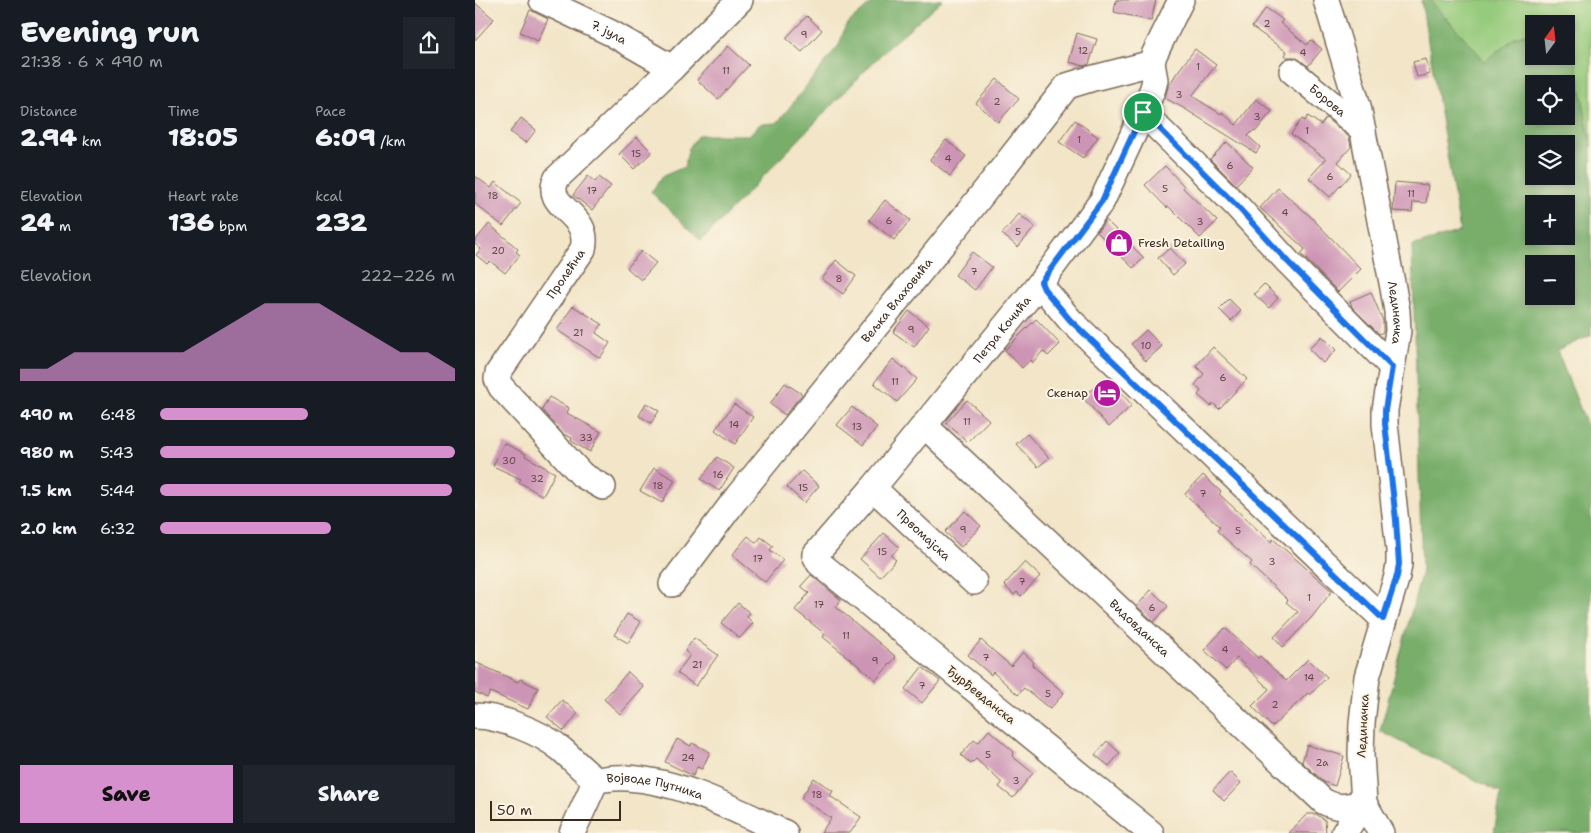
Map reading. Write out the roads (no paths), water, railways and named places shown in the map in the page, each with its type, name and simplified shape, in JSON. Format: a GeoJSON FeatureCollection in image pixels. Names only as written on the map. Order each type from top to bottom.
{"type":"FeatureCollection","features":[{"type":"Feature","properties":{"kind":"street","name":"7. јула"},"geometry":{"type":"LineString","coordinates":[[542,0],[611,33],[672,68]]}},
{"type":"Feature","properties":{"kind":"street","name":"Пролећна"},"geometry":{"type":"LineString","coordinates":[[603,487],[581,475],[501,387],[497,379],[498,373],[583,249],[585,241],[584,232],[554,196],[553,186],[557,178],[740,0]]}},
{"type":"Feature","properties":{"kind":"street","name":"Петра Кочића"},"geometry":{"type":"LineString","coordinates":[[815,555],[873,488],[1041,282],[1102,201],[1143,112],[1155,80],[1152,63],[1154,55],[1181,0]]}},
{"type":"Feature","properties":{"kind":"street","name":"Лединачка"},"geometry":{"type":"LineString","coordinates":[[1326,0],[1358,106],[1397,311],[1398,331],[1385,410],[1385,424],[1399,564],[1367,677],[1361,754],[1364,803],[1381,833]]}},
{"type":"Feature","properties":{"kind":"street","name":"Вељка Влаховића"},"geometry":{"type":"LineString","coordinates":[[672,584],[738,496],[959,224],[1067,86],[1152,63]]}},
{"type":"Feature","properties":{"kind":"street","name":"Борова"},"geometry":{"type":"LineString","coordinates":[[1291,71],[1363,130]]}},
{"type":"Feature","properties":{"kind":"street"},"geometry":{"type":"LineString","coordinates":[[1143,112],[1236,205],[1288,262],[1392,367]]}},
{"type":"Feature","properties":{"kind":"street"},"geometry":{"type":"LineString","coordinates":[[1041,282],[1044,289],[1070,320],[1383,619]]}},
{"type":"Feature","properties":{"kind":"street","name":"Видовданска"},"geometry":{"type":"LineString","coordinates":[[924,426],[1323,801],[1331,806],[1341,808],[1364,803]]}},
{"type":"Feature","properties":{"kind":"street","name":"Првомајска"},"geometry":{"type":"LineString","coordinates":[[873,488],[973,582]]}},
{"type":"Feature","properties":{"kind":"street","name":"Ђурђевданска"},"geometry":{"type":"LineString","coordinates":[[815,555],[819,563],[827,570],[1151,833]]}},
{"type":"Feature","properties":{"kind":"street","name":"Војводе Путника"},"geometry":{"type":"LineString","coordinates":[[475,716],[507,722],[530,730],[560,748],[596,780],[625,778],[655,781],[692,793],[785,833]]}},
{"type":"Feature","properties":{"kind":"street"},"geometry":{"type":"LineString","coordinates":[[571,833],[596,780]]}},
{"type":"Feature","properties":{"kind":"street"},"geometry":{"type":"LineString","coordinates":[[1344,833],[1364,803]]}},
{"type":"Feature","properties":{"kind":"place","name":"Fresh Detailing"},"geometry":{"type":"Point","coordinates":[1119,243]}},
{"type":"Feature","properties":{"kind":"place","name":"Скенар"},"geometry":{"type":"Point","coordinates":[1107,393]}}]}
